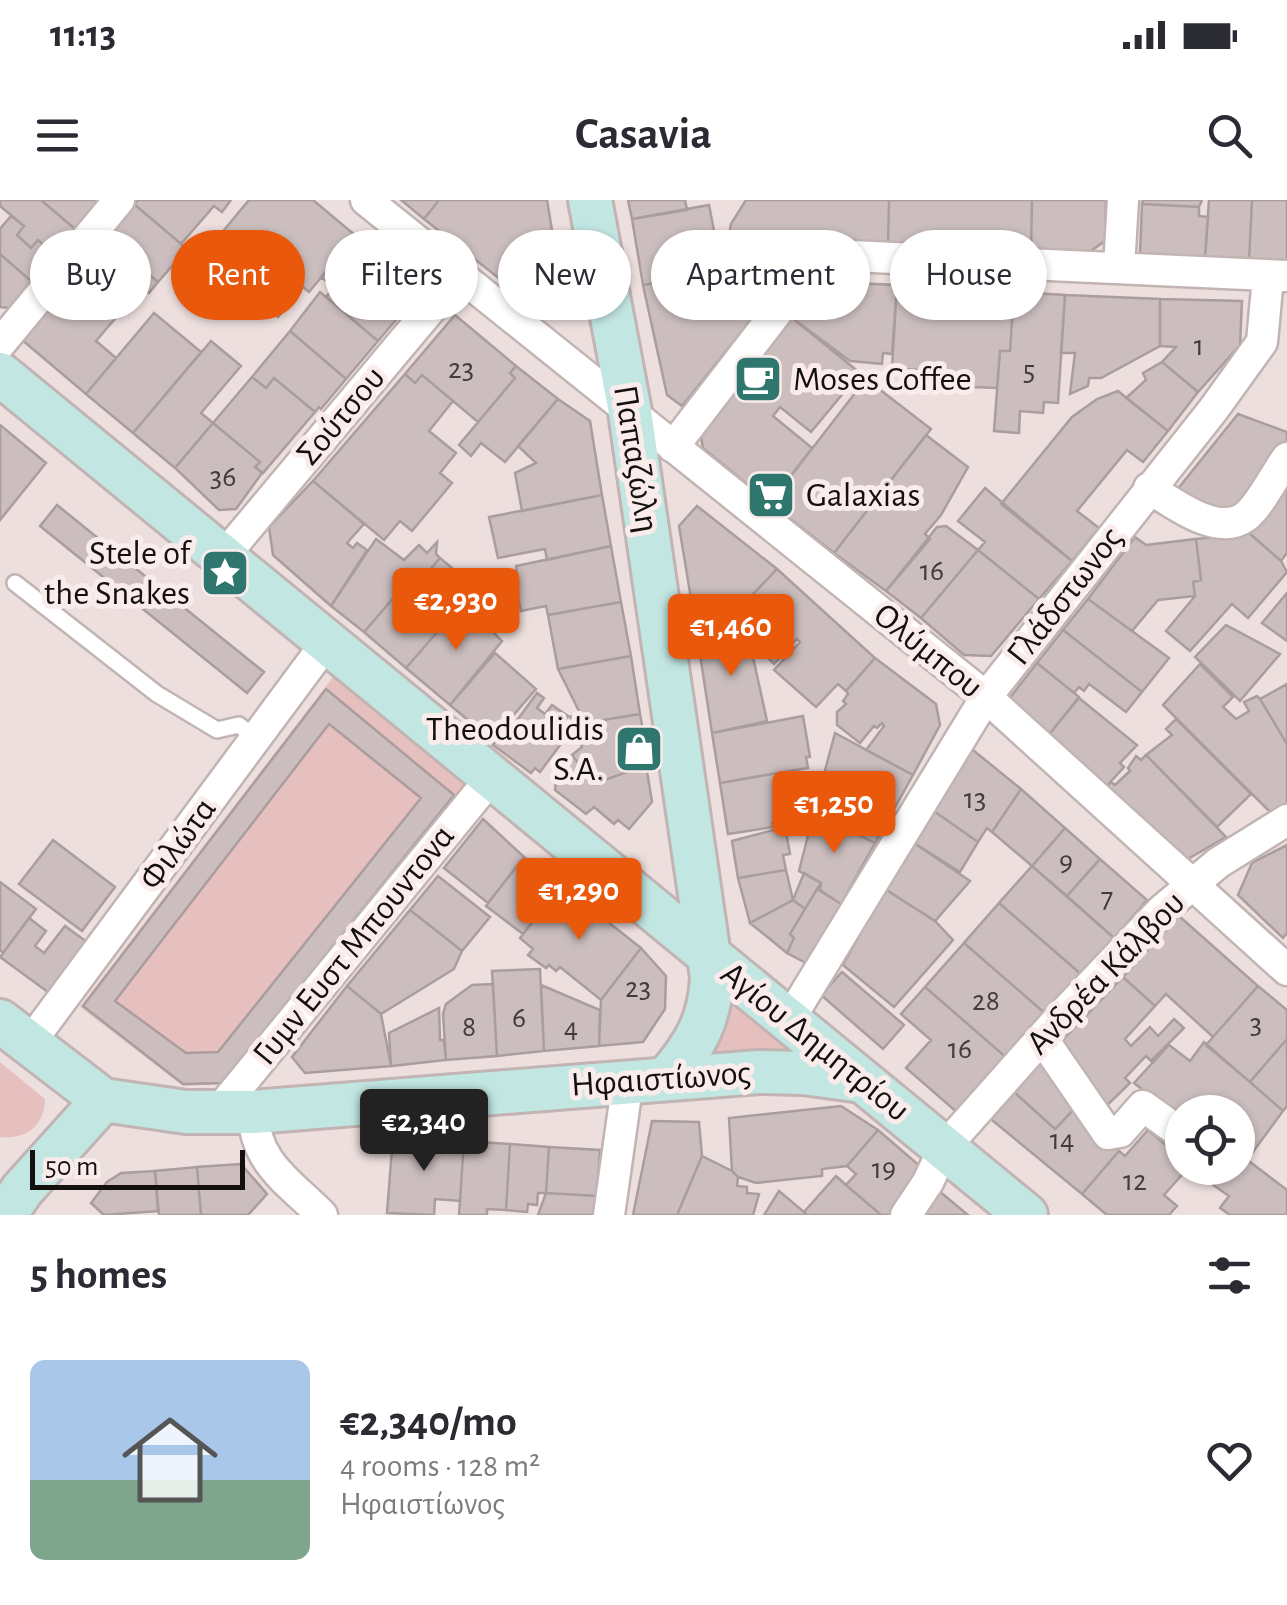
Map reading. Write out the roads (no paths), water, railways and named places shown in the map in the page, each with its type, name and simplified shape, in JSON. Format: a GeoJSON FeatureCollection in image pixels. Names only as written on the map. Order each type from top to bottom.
{"type":"FeatureCollection","features":[{"type":"Feature","properties":{"kind":"main road","name":"Παπαζώλη"},"geometry":{"type":"LineString","coordinates":[[590,200],[630,412],[712,977],[707,1018],[698,1040],[648,1078]]}},
{"type":"Feature","properties":{"kind":"main road","name":"Αγίου Δημητρίου"},"geometry":{"type":"LineString","coordinates":[[0,374],[1026,1215]]}},
{"type":"Feature","properties":{"kind":"main road"},"geometry":{"type":"LineString","coordinates":[[9,1192],[103,1100],[14,1032]]}},
{"type":"Feature","properties":{"kind":"main road","name":"Ηφαιστίωνος"},"geometry":{"type":"LineString","coordinates":[[103,1100],[235,1113],[774,1071],[862,1081]]}},
{"type":"Feature","properties":{"kind":"street"},"geometry":{"type":"LineString","coordinates":[[0,344],[119,200]]}},
{"type":"Feature","properties":{"kind":"street","name":"Ολύμπου"},"geometry":{"type":"LineString","coordinates":[[366,200],[403,230]]}},
{"type":"Feature","properties":{"kind":"street"},"geometry":{"type":"LineString","coordinates":[[1119,267],[1123,200]]}},
{"type":"Feature","properties":{"kind":"street"},"geometry":{"type":"LineString","coordinates":[[673,446],[804,277],[830,259],[850,256],[1278,277]]}},
{"type":"Feature","properties":{"kind":"street","name":"Γλάδστωνος"},"geometry":{"type":"LineString","coordinates":[[788,1020],[986,697],[1149,488],[1275,348],[1278,277]]}},
{"type":"Feature","properties":{"kind":"street","name":"Ολύμπου"},"geometry":{"type":"LineString","coordinates":[[478,290],[986,697],[1287,970]]}},
{"type":"Feature","properties":{"kind":"street","name":"Σούτσου"},"geometry":{"type":"LineString","coordinates":[[223,556],[420,320]]}},
{"type":"Feature","properties":{"kind":"street"},"geometry":{"type":"LineString","coordinates":[[1149,488],[1202,520],[1232,522],[1250,512],[1287,458]]}},
{"type":"Feature","properties":{"kind":"street","name":"Φιλώτα"},"geometry":{"type":"LineString","coordinates":[[14,1032],[255,738],[327,642]]}},
{"type":"Feature","properties":{"kind":"street","name":"Γυμν Ευστ Μπουντονα"},"geometry":{"type":"LineString","coordinates":[[235,1113],[492,777]]}},
{"type":"Feature","properties":{"kind":"street","name":"Ανδρέα Κάλβου"},"geometry":{"type":"LineString","coordinates":[[906,1215],[944,1148],[1042,1038],[1191,884],[1218,862],[1287,820]]}},
{"type":"Feature","properties":{"kind":"street"},"geometry":{"type":"LineString","coordinates":[[1042,1038],[1108,1134],[1120,1132],[1142,1106],[1165,1122]]}},
{"type":"Feature","properties":{"kind":"street"},"geometry":{"type":"LineString","coordinates":[[608,1215],[648,1078]]}},
{"type":"Feature","properties":{"kind":"street"},"geometry":{"type":"LineString","coordinates":[[235,1113],[254,1134],[261,1152],[322,1215]]}},
{"type":"Feature","properties":{"kind":"lane"},"geometry":{"type":"LineString","coordinates":[[15,583],[157,694],[217,730],[240,725],[255,738]]}},
{"type":"Feature","properties":{"kind":"place","name":"Moses Coffee"},"geometry":{"type":"Point","coordinates":[758,379]}},
{"type":"Feature","properties":{"kind":"place","name":"Galaxias"},"geometry":{"type":"Point","coordinates":[771,495]}},
{"type":"Feature","properties":{"kind":"place","name":"Stele of the Snakes"},"geometry":{"type":"Point","coordinates":[225,573]}},
{"type":"Feature","properties":{"kind":"place","name":"Theodoulidis S.A."},"geometry":{"type":"Point","coordinates":[639,749]}}]}
